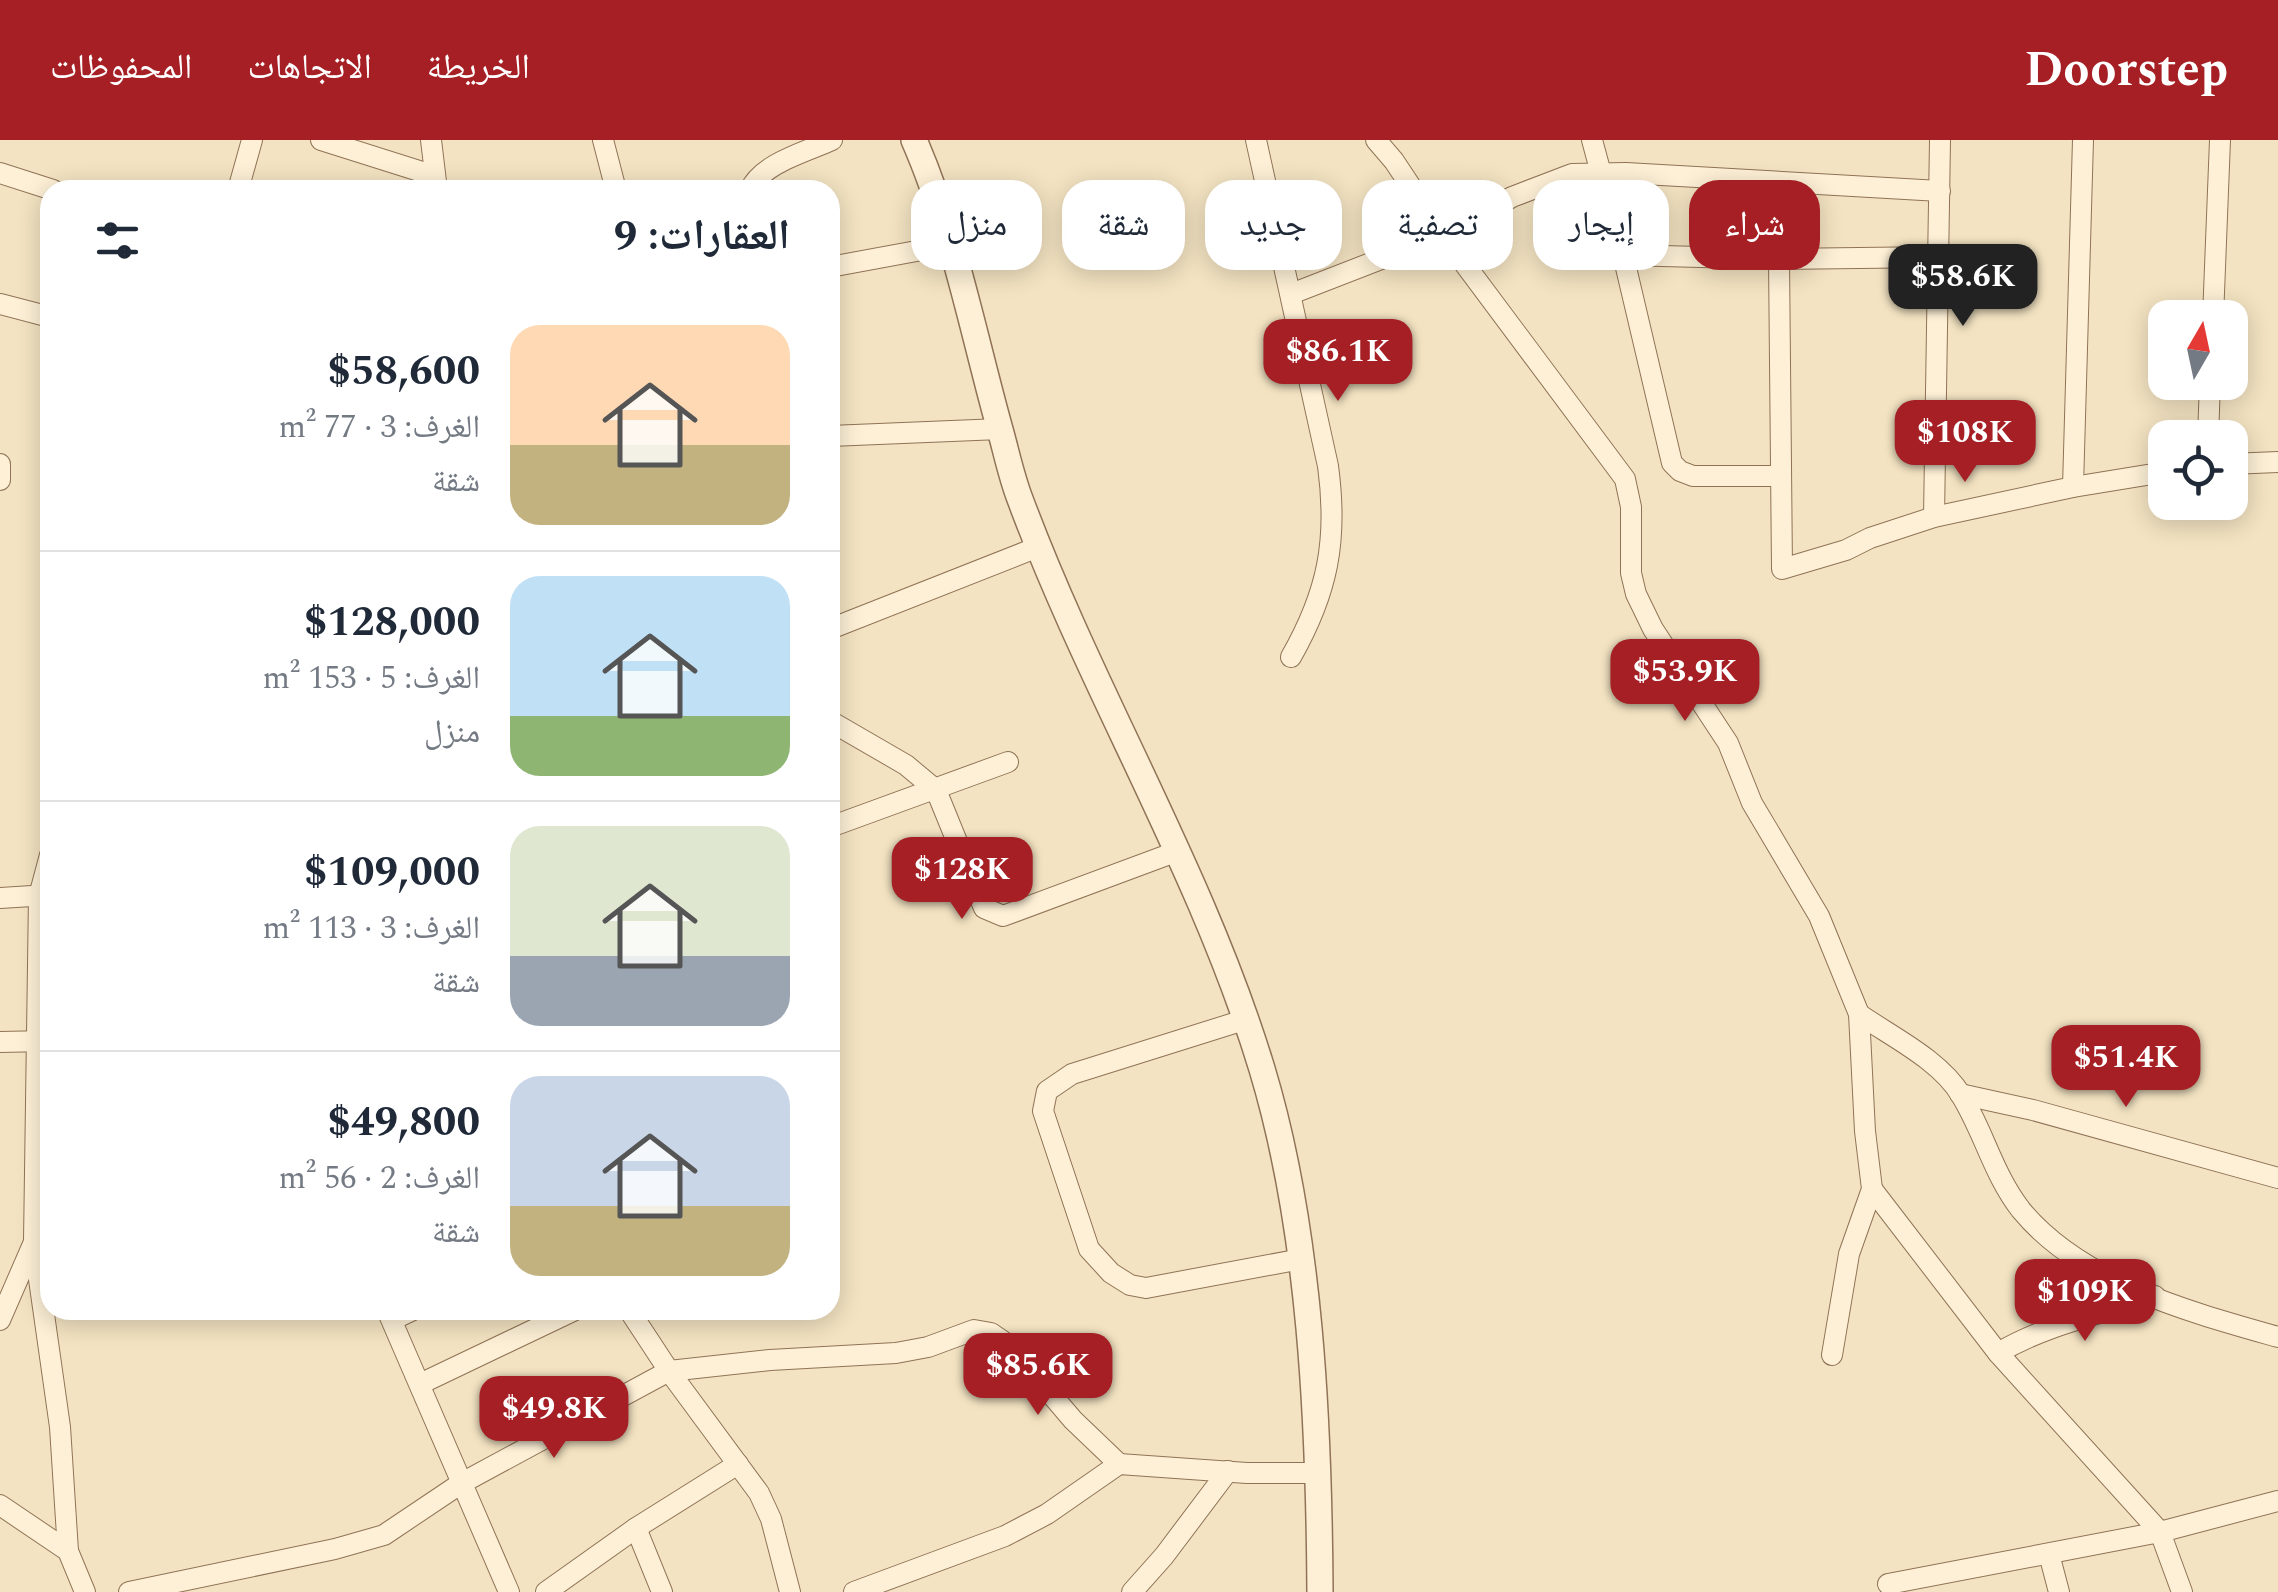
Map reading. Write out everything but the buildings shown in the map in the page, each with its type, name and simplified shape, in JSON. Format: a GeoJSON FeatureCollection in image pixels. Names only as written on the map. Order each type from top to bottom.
{"type":"FeatureCollection","features":[{"type":"Feature","properties":{"kind":"street"},"geometry":{"type":"LineString","coordinates":[[241,180],[252,140]]}},
{"type":"Feature","properties":{"kind":"street"},"geometry":{"type":"LineString","coordinates":[[321,140],[428,180]]}},
{"type":"Feature","properties":{"kind":"street"},"geometry":{"type":"LineString","coordinates":[[431,140],[436,180]]}},
{"type":"Feature","properties":{"kind":"street"},"geometry":{"type":"LineString","coordinates":[[604,140],[614,180]]}},
{"type":"Feature","properties":{"kind":"street"},"geometry":{"type":"LineString","coordinates":[[754,180],[832,140]]}},
{"type":"Feature","properties":{"kind":"street"},"geometry":{"type":"LineString","coordinates":[[914,140],[927,180]]}},
{"type":"Feature","properties":{"kind":"street"},"geometry":{"type":"LineString","coordinates":[[1256,140],[1334,507],[1331,553],[1322,592],[1291,657]]}},
{"type":"Feature","properties":{"kind":"street"},"geometry":{"type":"LineString","coordinates":[[1376,140],[1408,180]]}},
{"type":"Feature","properties":{"kind":"street"},"geometry":{"type":"LineString","coordinates":[[1592,140],[1602,180]]}},
{"type":"Feature","properties":{"kind":"street"},"geometry":{"type":"LineString","coordinates":[[1934,517],[1940,140]]}},
{"type":"Feature","properties":{"kind":"street"},"geometry":{"type":"LineString","coordinates":[[2073,487],[2083,140]]}},
{"type":"Feature","properties":{"kind":"street"},"geometry":{"type":"LineString","coordinates":[[2213,300],[2220,140]]}},
{"type":"Feature","properties":{"kind":"street"},"geometry":{"type":"LineString","coordinates":[[1513,197],[1572,174],[1600,172],[1940,191]]}},
{"type":"Feature","properties":{"kind":"street"},"geometry":{"type":"LineString","coordinates":[[0,173],[40,186]]}},
{"type":"Feature","properties":{"kind":"street"},"geometry":{"type":"LineString","coordinates":[[840,266],[911,252]]}},
{"type":"Feature","properties":{"kind":"street"},"geometry":{"type":"LineString","coordinates":[[1820,258],[1939,257]]}},
{"type":"Feature","properties":{"kind":"street"},"geometry":{"type":"LineString","coordinates":[[1291,294],[1362,266]]}},
{"type":"Feature","properties":{"kind":"street"},"geometry":{"type":"LineString","coordinates":[[956,270],[1018,495],[1038,547],[1204,906],[1276,1120],[1300,1259],[1319,1473],[1320,1592]]}},
{"type":"Feature","properties":{"kind":"street"},"geometry":{"type":"LineString","coordinates":[[1469,270],[1625,479],[1631,507],[1631,573],[1636,594],[1652,628],[1728,743],[1752,803],[1818,916],[1859,1014],[1872,1189],[1850,1254],[1832,1355]]}},
{"type":"Feature","properties":{"kind":"street"},"geometry":{"type":"LineString","coordinates":[[1627,270],[1672,462],[1680,471],[1693,476],[1781,476]]}},
{"type":"Feature","properties":{"kind":"street"},"geometry":{"type":"LineString","coordinates":[[1779,270],[1782,568],[1846,550],[1934,517],[2148,475]]}},
{"type":"Feature","properties":{"kind":"street"},"geometry":{"type":"LineString","coordinates":[[0,304],[40,314]]}},
{"type":"Feature","properties":{"kind":"street"},"geometry":{"type":"LineString","coordinates":[[840,436],[1000,429]]}},
{"type":"Feature","properties":{"kind":"street"},"geometry":{"type":"LineString","coordinates":[[2248,463],[2278,462]]}},
{"type":"Feature","properties":{"kind":"street"},"geometry":{"type":"LineString","coordinates":[[0,464],[0,480]]}},
{"type":"Feature","properties":{"kind":"street"},"geometry":{"type":"LineString","coordinates":[[840,625],[1038,547]]}},
{"type":"Feature","properties":{"kind":"street"},"geometry":{"type":"LineString","coordinates":[[840,727],[906,764],[936,790],[984,908],[992,914],[1003,916],[1178,852]]}},
{"type":"Feature","properties":{"kind":"street"},"geometry":{"type":"LineString","coordinates":[[840,824],[1008,762]]}},
{"type":"Feature","properties":{"kind":"street"},"geometry":{"type":"LineString","coordinates":[[0,898],[40,895]]}},
{"type":"Feature","properties":{"kind":"street"},"geometry":{"type":"LineString","coordinates":[[1859,1014],[1943,1074],[1960,1094],[1994,1170],[2024,1213],[2070,1255],[2094,1271],[2155,1296],[2278,1338]]}},
{"type":"Feature","properties":{"kind":"street"},"geometry":{"type":"LineString","coordinates":[[1244,1020],[1072,1074],[1048,1091],[1044,1111],[1089,1248],[1111,1273],[1130,1285],[1146,1288],[1300,1259]]}},
{"type":"Feature","properties":{"kind":"street"},"geometry":{"type":"LineString","coordinates":[[0,1042],[40,1041]]}},
{"type":"Feature","properties":{"kind":"street"},"geometry":{"type":"LineString","coordinates":[[1960,1094],[2033,1110],[2278,1178]]}},
{"type":"Feature","properties":{"kind":"street"},"geometry":{"type":"LineString","coordinates":[[1872,1189],[1998,1353],[2160,1532],[2182,1592]]}},
{"type":"Feature","properties":{"kind":"street"},"geometry":{"type":"LineString","coordinates":[[40,1198],[34,1242],[40,1285]]}},
{"type":"Feature","properties":{"kind":"street"},"geometry":{"type":"LineString","coordinates":[[0,1320],[8,1284],[34,1242]]}},
{"type":"Feature","properties":{"kind":"street"},"geometry":{"type":"LineString","coordinates":[[1998,1353],[2056,1324],[2155,1296]]}},
{"type":"Feature","properties":{"kind":"street"},"geometry":{"type":"LineString","coordinates":[[45,1320],[60,1427],[68,1551],[84,1592]]}},
{"type":"Feature","properties":{"kind":"street"},"geometry":{"type":"LineString","coordinates":[[392,1320],[509,1592]]}},
{"type":"Feature","properties":{"kind":"street"},"geometry":{"type":"LineString","coordinates":[[420,1384],[553,1320]]}},
{"type":"Feature","properties":{"kind":"street"},"geometry":{"type":"LineString","coordinates":[[635,1320],[759,1493],[771,1518],[790,1592]]}},
{"type":"Feature","properties":{"kind":"street"},"geometry":{"type":"LineString","coordinates":[[129,1592],[360,1544],[411,1520],[460,1484],[669,1371],[896,1353],[928,1347],[974,1330],[991,1333],[1010,1346],[1118,1464]]}},
{"type":"Feature","properties":{"kind":"street"},"geometry":{"type":"LineString","coordinates":[[546,1592],[636,1528],[738,1464]]}},
{"type":"Feature","properties":{"kind":"street"},"geometry":{"type":"LineString","coordinates":[[854,1592],[1005,1536],[1047,1514],[1118,1464],[1319,1473]]}},
{"type":"Feature","properties":{"kind":"street"},"geometry":{"type":"LineString","coordinates":[[1132,1592],[1228,1471]]}},
{"type":"Feature","properties":{"kind":"street"},"geometry":{"type":"LineString","coordinates":[[1888,1584],[2160,1532],[2278,1502]]}},
{"type":"Feature","properties":{"kind":"street"},"geometry":{"type":"LineString","coordinates":[[0,1505],[68,1551]]}},
{"type":"Feature","properties":{"kind":"street"},"geometry":{"type":"LineString","coordinates":[[636,1528],[662,1592]]}},
{"type":"Feature","properties":{"kind":"street"},"geometry":{"type":"LineString","coordinates":[[2048,1554],[2059,1592]]}}]}
